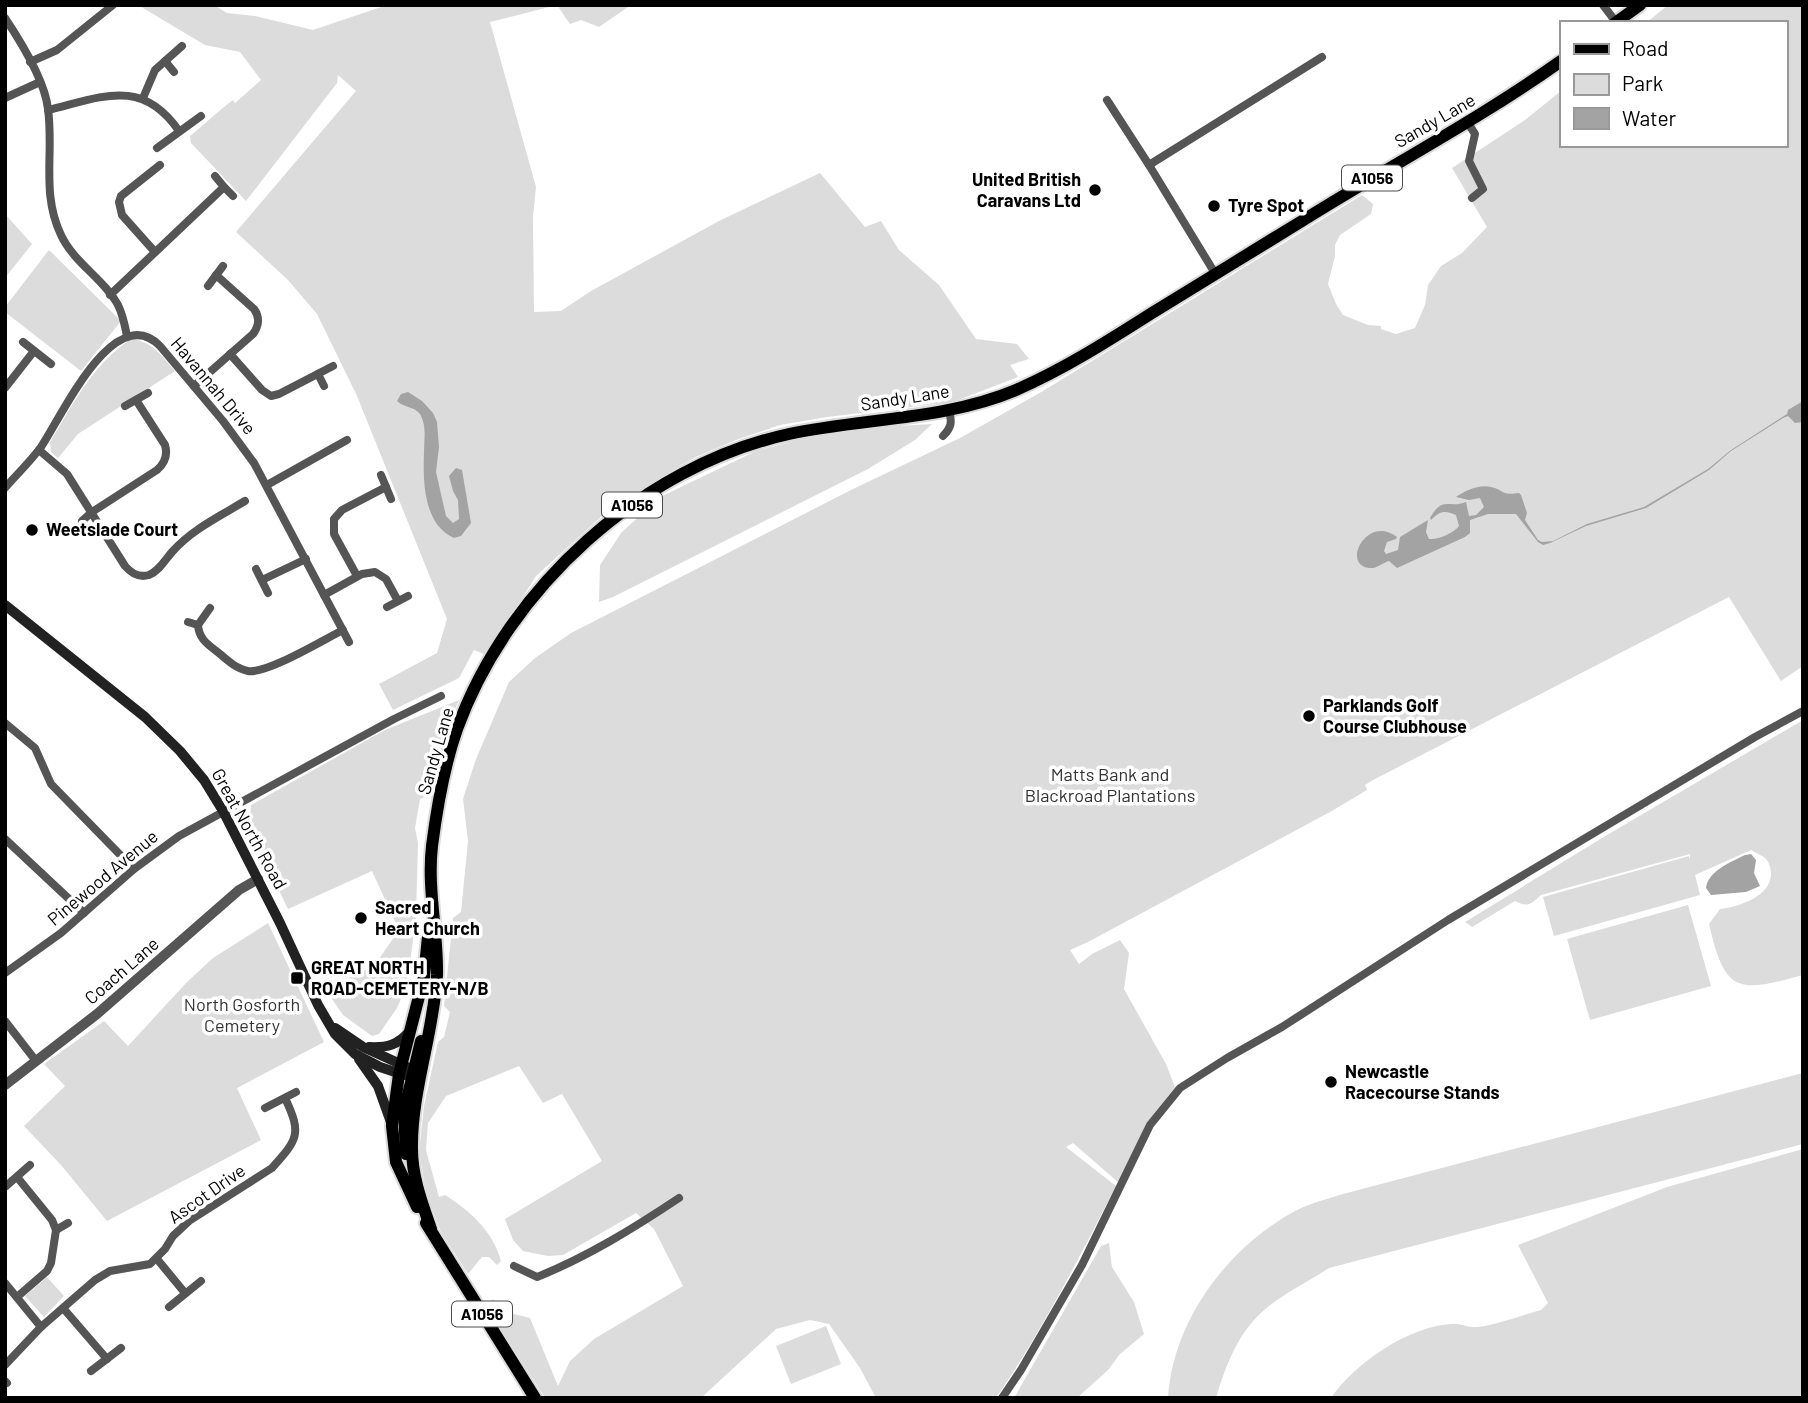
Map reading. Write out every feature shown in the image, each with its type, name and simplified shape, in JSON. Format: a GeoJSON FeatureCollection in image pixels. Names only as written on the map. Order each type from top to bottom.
{"type":"FeatureCollection","features":[{"type":"Feature","properties":{"kind":"main road"},"geometry":{"type":"LineString","coordinates":[[1617,21],[1640,5]]}},
{"type":"Feature","properties":{"kind":"main road","name":"Sandy Lane"},"geometry":{"type":"LineString","coordinates":[[431,1229],[397,1168],[392,1126],[424,977],[432,850],[440,794],[456,731],[468,702],[510,628],[534,595],[574,552],[614,518],[672,480],[701,465],[748,447],[789,434],[949,410],[1009,393],[1061,370],[1365,182],[1468,123],[1560,62]]}},
{"type":"Feature","properties":{"kind":"main road","name":"Great North Road"},"geometry":{"type":"LineString","coordinates":[[5,605],[145,717],[180,751],[204,780],[258,879],[325,1019],[341,1042],[359,1051],[378,1086],[392,1126]]}},
{"type":"Feature","properties":{"kind":"main road","name":"Sandy Lane"},"geometry":{"type":"LineString","coordinates":[[431,893],[437,954],[434,998],[412,1132],[416,1186],[431,1229]]}},
{"type":"Feature","properties":{"kind":"main road"},"geometry":{"type":"LineString","coordinates":[[416,1186],[407,1162],[404,1138],[404,1070],[434,998]]}},
{"type":"Feature","properties":{"kind":"main road"},"geometry":{"type":"LineString","coordinates":[[359,1051],[394,1045],[411,1030]]}},
{"type":"Feature","properties":{"kind":"main road"},"geometry":{"type":"LineString","coordinates":[[359,1051],[404,1070]]}},
{"type":"Feature","properties":{"kind":"main road","name":"A1056"},"geometry":{"type":"LineString","coordinates":[[431,1229],[535,1398]]}},
{"type":"Feature","properties":{"kind":"street"},"geometry":{"type":"LineString","coordinates":[[30,62],[57,50],[113,5]]}},
{"type":"Feature","properties":{"kind":"street"},"geometry":{"type":"LineString","coordinates":[[1603,5],[1615,21]]}},
{"type":"Feature","properties":{"kind":"street"},"geometry":{"type":"LineString","coordinates":[[101,15],[109,25]]}},
{"type":"Feature","properties":{"kind":"street"},"geometry":{"type":"LineString","coordinates":[[5,18],[40,82],[48,110],[48,179],[55,222],[69,250],[120,309],[127,336],[108,349],[88,372],[39,450],[7,483]]}},
{"type":"Feature","properties":{"kind":"street"},"geometry":{"type":"LineString","coordinates":[[143,98],[152,75],[182,46]]}},
{"type":"Feature","properties":{"kind":"street"},"geometry":{"type":"LineString","coordinates":[[1149,164],[1322,57]]}},
{"type":"Feature","properties":{"kind":"street"},"geometry":{"type":"LineString","coordinates":[[165,61],[174,72]]}},
{"type":"Feature","properties":{"kind":"street"},"geometry":{"type":"LineString","coordinates":[[5,98],[40,82]]}},
{"type":"Feature","properties":{"kind":"street"},"geometry":{"type":"LineString","coordinates":[[48,110],[113,96],[143,98],[164,113],[179,131]]}},
{"type":"Feature","properties":{"kind":"street"},"geometry":{"type":"LineString","coordinates":[[1107,100],[1216,275]]}},
{"type":"Feature","properties":{"kind":"street"},"geometry":{"type":"LineString","coordinates":[[157,148],[201,116]]}},
{"type":"Feature","properties":{"kind":"street"},"geometry":{"type":"LineString","coordinates":[[1468,123],[1475,134],[1469,160],[1483,189],[1472,198]]}},
{"type":"Feature","properties":{"kind":"street"},"geometry":{"type":"LineString","coordinates":[[155,252],[122,215],[119,202],[121,196],[160,164]]}},
{"type":"Feature","properties":{"kind":"street"},"geometry":{"type":"LineString","coordinates":[[215,176],[233,196]]}},
{"type":"Feature","properties":{"kind":"street"},"geometry":{"type":"LineString","coordinates":[[110,295],[224,187]]}},
{"type":"Feature","properties":{"kind":"street"},"geometry":{"type":"LineString","coordinates":[[108,200],[119,202]]}},
{"type":"Feature","properties":{"kind":"street"},"geometry":{"type":"LineString","coordinates":[[208,286],[223,266]]}},
{"type":"Feature","properties":{"kind":"street"},"geometry":{"type":"LineString","coordinates":[[194,386],[255,331],[259,319],[254,309],[216,275]]}},
{"type":"Feature","properties":{"kind":"street","name":"Havannah Drive"},"geometry":{"type":"LineString","coordinates":[[127,336],[142,335],[153,340],[241,444],[267,485],[349,642]]}},
{"type":"Feature","properties":{"kind":"street"},"geometry":{"type":"LineString","coordinates":[[23,342],[51,364]]}},
{"type":"Feature","properties":{"kind":"street"},"geometry":{"type":"LineString","coordinates":[[5,388],[34,351]]}},
{"type":"Feature","properties":{"kind":"street"},"geometry":{"type":"LineString","coordinates":[[230,354],[262,390],[271,396],[333,366]]}},
{"type":"Feature","properties":{"kind":"street"},"geometry":{"type":"LineString","coordinates":[[318,374],[324,386]]}},
{"type":"Feature","properties":{"kind":"street"},"geometry":{"type":"LineString","coordinates":[[125,406],[148,393]]}},
{"type":"Feature","properties":{"kind":"street"},"geometry":{"type":"LineString","coordinates":[[82,521],[157,470],[164,462],[165,445],[136,400]]}},
{"type":"Feature","properties":{"kind":"street"},"geometry":{"type":"LineString","coordinates":[[943,436],[950,429],[952,422],[949,410]]}},
{"type":"Feature","properties":{"kind":"street"},"geometry":{"type":"LineString","coordinates":[[267,485],[347,440]]}},
{"type":"Feature","properties":{"kind":"street"},"geometry":{"type":"LineString","coordinates":[[331,449],[337,459]]}},
{"type":"Feature","properties":{"kind":"street"},"geometry":{"type":"LineString","coordinates":[[39,450],[67,474],[127,569],[135,575],[142,576],[157,570],[183,541],[245,501]]}},
{"type":"Feature","properties":{"kind":"street"},"geometry":{"type":"LineString","coordinates":[[381,475],[391,499]]}},
{"type":"Feature","properties":{"kind":"street"},"geometry":{"type":"LineString","coordinates":[[357,576],[334,534],[334,519],[342,510],[386,487]]}},
{"type":"Feature","properties":{"kind":"street"},"geometry":{"type":"LineString","coordinates":[[229,511],[235,521]]}},
{"type":"Feature","properties":{"kind":"street"},"geometry":{"type":"LineString","coordinates":[[262,580],[306,559]]}},
{"type":"Feature","properties":{"kind":"street"},"geometry":{"type":"LineString","coordinates":[[256,569],[268,593]]}},
{"type":"Feature","properties":{"kind":"street"},"geometry":{"type":"LineString","coordinates":[[324,595],[357,576],[372,571],[382,574],[398,601]]}},
{"type":"Feature","properties":{"kind":"street"},"geometry":{"type":"LineString","coordinates":[[387,607],[408,596]]}},
{"type":"Feature","properties":{"kind":"street"},"geometry":{"type":"LineString","coordinates":[[209,608],[198,625],[200,636],[238,667],[253,671],[270,667],[343,630]]}},
{"type":"Feature","properties":{"kind":"street"},"geometry":{"type":"LineString","coordinates":[[188,622],[198,625]]}},
{"type":"Feature","properties":{"kind":"street","name":"Sandy Lane"},"geometry":{"type":"LineString","coordinates":[[223,811],[441,696]]}},
{"type":"Feature","properties":{"kind":"street"},"geometry":{"type":"LineString","coordinates":[[1002,1398],[1082,1265],[1150,1125],[1180,1088],[1282,1027],[1448,920],[1803,711]]}},
{"type":"Feature","properties":{"kind":"street"},"geometry":{"type":"LineString","coordinates":[[5,723],[35,748],[51,784],[134,869]]}},
{"type":"Feature","properties":{"kind":"street","name":"Pinewood Avenue"},"geometry":{"type":"LineString","coordinates":[[5,974],[61,933],[134,869],[179,836],[223,811]]}},
{"type":"Feature","properties":{"kind":"street"},"geometry":{"type":"LineString","coordinates":[[5,839],[84,913]]}},
{"type":"Feature","properties":{"kind":"street","name":"Coach Lane"},"geometry":{"type":"LineString","coordinates":[[5,1086],[97,1014],[239,890],[258,879]]}},
{"type":"Feature","properties":{"kind":"street"},"geometry":{"type":"LineString","coordinates":[[5,1021],[36,1061]]}},
{"type":"Feature","properties":{"kind":"street"},"geometry":{"type":"LineString","coordinates":[[265,1108],[296,1092]]}},
{"type":"Feature","properties":{"kind":"street","name":"Ascot Drive"},"geometry":{"type":"LineString","coordinates":[[157,1259],[179,1229],[272,1168],[283,1156],[297,1132],[285,1098]]}},
{"type":"Feature","properties":{"kind":"street"},"geometry":{"type":"LineString","coordinates":[[5,1187],[30,1165]]}},
{"type":"Feature","properties":{"kind":"street"},"geometry":{"type":"LineString","coordinates":[[17,1177],[57,1230],[47,1271],[17,1297]]}},
{"type":"Feature","properties":{"kind":"street"},"geometry":{"type":"LineString","coordinates":[[514,1266],[537,1277],[555,1270],[630,1230],[679,1198]]}},
{"type":"Feature","properties":{"kind":"street"},"geometry":{"type":"LineString","coordinates":[[57,1230],[68,1223]]}},
{"type":"Feature","properties":{"kind":"street"},"geometry":{"type":"LineString","coordinates":[[5,1366],[41,1327],[104,1274],[118,1269],[140,1268],[157,1259],[185,1293]]}},
{"type":"Feature","properties":{"kind":"street"},"geometry":{"type":"LineString","coordinates":[[169,1307],[201,1281]]}},
{"type":"Feature","properties":{"kind":"street"},"geometry":{"type":"LineString","coordinates":[[5,1283],[41,1327]]}},
{"type":"Feature","properties":{"kind":"street"},"geometry":{"type":"LineString","coordinates":[[63,1308],[107,1359]]}},
{"type":"Feature","properties":{"kind":"street"},"geometry":{"type":"LineString","coordinates":[[91,1371],[121,1348]]}},
{"type":"Feature","properties":{"kind":"green space"},"geometry":{"type":"Polygon","coordinates":[[[138,5],[214,5],[227,13],[255,16],[313,30],[387,5],[557,5],[490,22],[536,187],[533,217],[534,312],[561,311],[591,291],[719,221],[820,173],[865,227],[881,221],[899,250],[939,285],[976,339],[1017,344],[1029,359],[1010,365],[1018,377],[953,402],[780,425],[696,457],[603,515],[536,576],[486,655],[474,650],[459,678],[393,710],[379,684],[437,653],[447,619],[357,396],[317,314],[288,280],[236,232],[356,91],[338,75],[337,83],[246,201],[191,143],[190,136],[261,80],[240,52],[205,45],[138,5]]]}},
{"type":"Feature","properties":{"kind":"green space"},"geometry":{"type":"Polygon","coordinates":[[[557,5],[631,5],[599,27],[581,20],[570,24],[557,5]]]}},
{"type":"Feature","properties":{"kind":"green space","name":"Matts Bank and Blackroad Plantations"},"geometry":{"type":"Polygon","coordinates":[[[1668,5],[1803,5],[1803,666],[1781,681],[1729,597],[1373,780],[1365,785],[1367,790],[1330,812],[1070,950],[1079,964],[1120,940],[1129,953],[1124,989],[1166,1064],[1175,1087],[1146,1124],[1119,1183],[1073,1143],[1066,1147],[1116,1186],[1044,1320],[996,1398],[876,1398],[860,1368],[829,1324],[810,1320],[776,1329],[701,1398],[545,1398],[490,1312],[492,1299],[514,1314],[530,1318],[558,1386],[570,1361],[594,1339],[683,1286],[654,1229],[636,1213],[563,1255],[548,1256],[523,1251],[513,1240],[505,1219],[602,1161],[562,1094],[543,1103],[519,1066],[446,1096],[428,1123],[426,1150],[439,1197],[445,1195],[479,1223],[492,1240],[501,1261],[497,1265],[489,1257],[482,1257],[468,1274],[441,1232],[426,1192],[419,1151],[424,1106],[438,1042],[444,1037],[450,1012],[444,1006],[453,918],[461,912],[468,841],[463,799],[476,759],[509,682],[535,658],[571,633],[853,489],[960,438],[1043,391],[1362,195],[1373,204],[1371,214],[1340,235],[1335,245],[1328,284],[1343,315],[1368,325],[1381,326],[1381,329],[1396,334],[1415,328],[1425,305],[1428,285],[1441,266],[1462,253],[1487,227],[1452,168],[1525,120],[1560,92],[1560,147],[1787,147],[1787,21],[1648,21],[1668,5]]]}},
{"type":"Feature","properties":{"kind":"green space"},"geometry":{"type":"Polygon","coordinates":[[[5,214],[32,244],[5,278],[5,214]]]}},
{"type":"Feature","properties":{"kind":"green space"},"geometry":{"type":"Polygon","coordinates":[[[49,250],[121,321],[81,371],[5,312],[5,307],[49,250]]]}},
{"type":"Feature","properties":{"kind":"green space"},"geometry":{"type":"Polygon","coordinates":[[[131,339],[151,346],[175,371],[78,434],[58,458],[51,452],[50,442],[67,413],[106,360],[131,339]]]}},
{"type":"Feature","properties":{"kind":"green space"},"geometry":{"type":"Polygon","coordinates":[[[932,424],[915,440],[868,469],[599,602],[600,565],[621,533],[660,497],[756,451],[812,436],[880,427],[932,424]]]}},
{"type":"Feature","properties":{"kind":"green space"},"geometry":{"type":"Polygon","coordinates":[[[459,700],[433,787],[428,796],[420,799],[415,828],[418,843],[416,917],[407,985],[397,1008],[379,1034],[372,1036],[343,1015],[325,989],[374,966],[399,930],[372,871],[288,909],[249,828],[251,805],[385,730],[459,700]]]}},
{"type":"Feature","properties":{"kind":"green space"},"geometry":{"type":"Polygon","coordinates":[[[1803,720],[1803,975],[1749,985],[1729,976],[1721,964],[1709,924],[1720,909],[1753,899],[1770,882],[1768,862],[1751,850],[1695,875],[1700,895],[1554,936],[1543,897],[1689,856],[1690,859],[1690,854],[1541,895],[1529,904],[1515,901],[1472,927],[1465,922],[1607,835],[1803,720]]]}},
{"type":"Feature","properties":{"kind":"green space"},"geometry":{"type":"Polygon","coordinates":[[[1688,905],[1711,986],[1590,1020],[1567,939],[1688,905]]]}},
{"type":"Feature","properties":{"kind":"green space","name":"North Gosforth Cemetery"},"geometry":{"type":"Polygon","coordinates":[[[268,923],[324,1042],[237,1088],[261,1140],[107,1221],[61,1165],[24,1126],[65,1086],[44,1064],[104,1021],[128,1046],[213,958],[268,923]]]}},
{"type":"Feature","properties":{"kind":"green space"},"geometry":{"type":"Polygon","coordinates":[[[1803,1073],[1803,1144],[1329,1268],[1276,1301],[1250,1325],[1235,1348],[1216,1398],[1168,1398],[1172,1369],[1181,1340],[1193,1313],[1209,1288],[1249,1243],[1297,1210],[1343,1194],[1803,1073]]]}},
{"type":"Feature","properties":{"kind":"green space"},"geometry":{"type":"Polygon","coordinates":[[[1803,1149],[1803,1398],[1331,1398],[1368,1360],[1418,1331],[1452,1324],[1473,1327],[1488,1325],[1541,1310],[1548,1303],[1518,1245],[1667,1187],[1803,1149]]]}},
{"type":"Feature","properties":{"kind":"green space"},"geometry":{"type":"Polygon","coordinates":[[[1109,1243],[1112,1267],[1134,1302],[1144,1334],[1120,1354],[1108,1370],[1077,1398],[1014,1398],[1101,1246],[1109,1243]]]}},
{"type":"Feature","properties":{"kind":"green space"},"geometry":{"type":"Polygon","coordinates":[[[47,1277],[64,1296],[44,1317],[25,1296],[47,1277]]]}},
{"type":"Feature","properties":{"kind":"green space"},"geometry":{"type":"Polygon","coordinates":[[[826,1326],[841,1364],[791,1384],[776,1346],[826,1326]]]}},
{"type":"Feature","properties":{"kind":"water"},"geometry":{"type":"Polygon","coordinates":[[[408,392],[422,401],[437,422],[439,447],[436,472],[446,516],[453,523],[459,519],[458,500],[449,476],[456,468],[462,470],[471,523],[461,536],[454,538],[444,531],[431,512],[425,488],[424,423],[418,411],[397,401],[401,394],[408,392]]]}},
{"type":"Feature","properties":{"kind":"water"},"geometry":{"type":"Polygon","coordinates":[[[1803,401],[1803,422],[1795,423],[1788,416],[1783,418],[1731,451],[1709,470],[1646,508],[1586,526],[1550,543],[1543,545],[1538,542],[1516,514],[1488,514],[1470,520],[1470,533],[1465,537],[1397,568],[1389,561],[1369,568],[1361,565],[1357,559],[1361,543],[1376,532],[1386,532],[1397,537],[1387,542],[1384,551],[1386,554],[1398,550],[1400,537],[1428,520],[1426,532],[1429,539],[1457,529],[1459,526],[1456,515],[1442,512],[1431,520],[1430,518],[1443,505],[1466,502],[1469,516],[1476,515],[1484,507],[1480,498],[1469,500],[1456,497],[1482,486],[1505,493],[1519,493],[1527,513],[1525,520],[1538,540],[1553,541],[1587,524],[1644,507],[1708,469],[1731,450],[1803,401]]]}},
{"type":"Feature","properties":{"kind":"water"},"geometry":{"type":"Polygon","coordinates":[[[1751,854],[1756,860],[1754,873],[1760,886],[1746,892],[1711,895],[1706,888],[1711,877],[1733,861],[1751,854]]]}},
{"type":"Feature","properties":{"kind":"place","name":"United British Caravans Ltd"},"geometry":{"type":"Point","coordinates":[1095,190]}},
{"type":"Feature","properties":{"kind":"place","name":"Tyre Spot"},"geometry":{"type":"Point","coordinates":[1214,206]}},
{"type":"Feature","properties":{"kind":"place","name":"Weetslade Court"},"geometry":{"type":"Point","coordinates":[32,530]}},
{"type":"Feature","properties":{"kind":"place","name":"Parklands Golf Course Clubhouse"},"geometry":{"type":"Point","coordinates":[1309,716]}},
{"type":"Feature","properties":{"kind":"place","name":"Sacred Heart Church"},"geometry":{"type":"Point","coordinates":[361,918]}},
{"type":"Feature","properties":{"kind":"place","name":"GREAT NORTH ROAD-CEMETERY-N/B"},"geometry":{"type":"Point","coordinates":[297,978]}},
{"type":"Feature","properties":{"kind":"place","name":"Newcastle Racecourse Stands"},"geometry":{"type":"Point","coordinates":[1331,1082]}}]}
